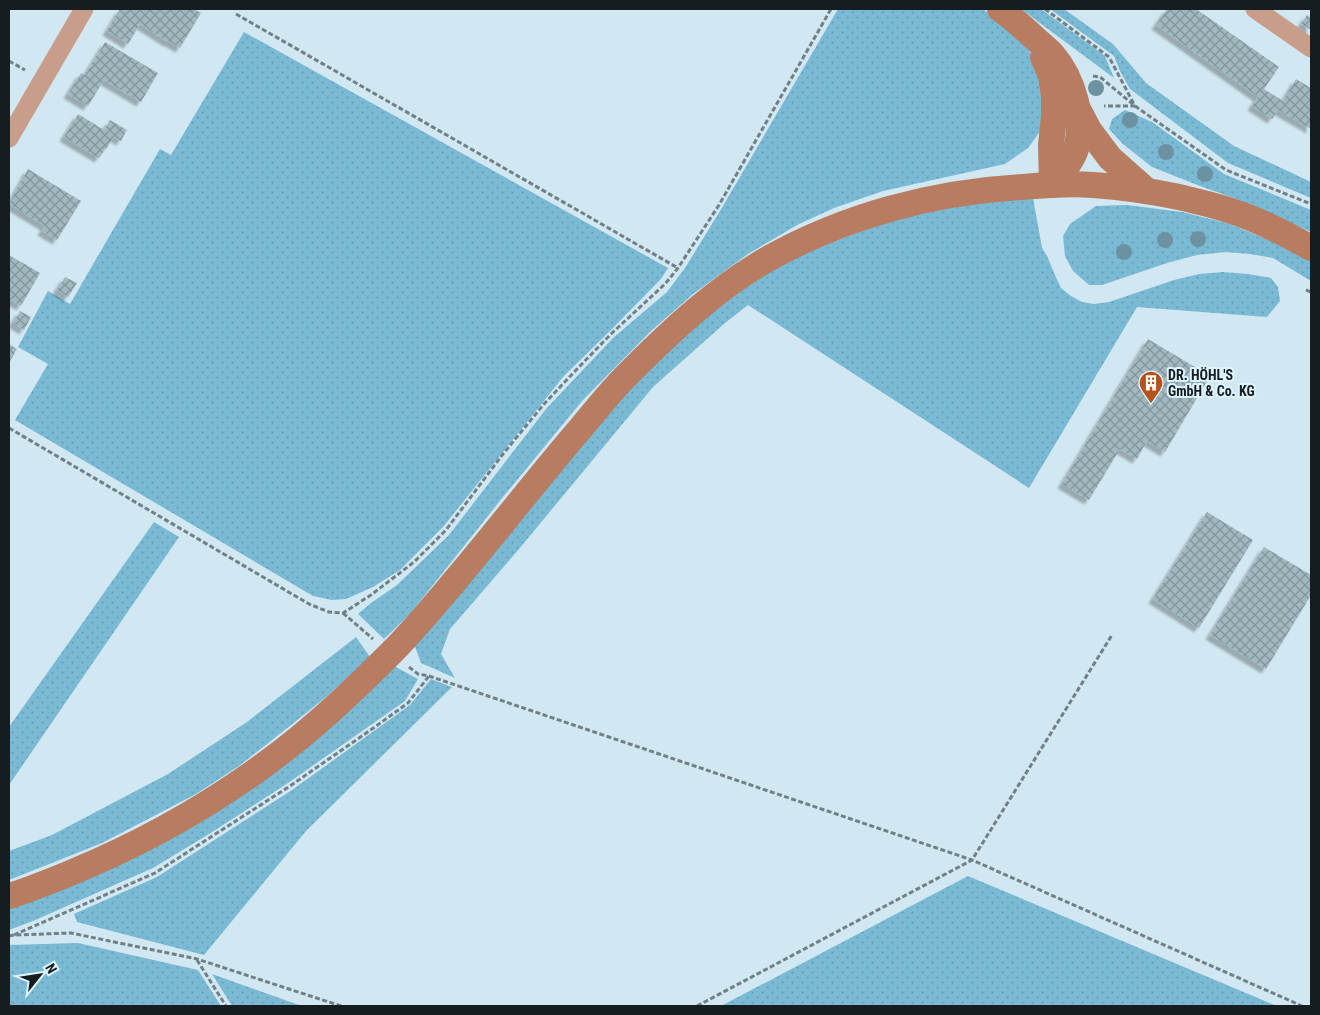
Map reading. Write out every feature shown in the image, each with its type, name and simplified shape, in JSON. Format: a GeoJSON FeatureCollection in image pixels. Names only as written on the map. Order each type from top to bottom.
{"type":"FeatureCollection","features":[{"type":"Feature","properties":{"kind":"main road"},"geometry":{"type":"LineString","coordinates":[[1000,9],[1053,55],[1065,73],[1072,89],[1078,122],[1075,151],[1066,167],[1052,184]]}},
{"type":"Feature","properties":{"kind":"main road"},"geometry":{"type":"LineString","coordinates":[[1031,34],[1051,76],[1054,96],[1051,145],[1052,184]]}},
{"type":"Feature","properties":{"kind":"main road"},"geometry":{"type":"LineString","coordinates":[[1076,106],[1100,145],[1122,169],[1146,190]]}},
{"type":"Feature","properties":{"kind":"main road"},"geometry":{"type":"LineString","coordinates":[[9,896],[104,859],[158,832],[200,808],[244,779],[299,738],[390,654],[420,623],[565,446],[628,374],[698,308],[726,287],[776,255],[825,231],[904,205],[949,195],[1052,184],[1146,190],[1204,203],[1237,212],[1266,224],[1311,248]]}},
{"type":"Feature","properties":{"kind":"street"},"geometry":{"type":"LineString","coordinates":[[9,138],[84,9]]}},
{"type":"Feature","properties":{"kind":"street"},"geometry":{"type":"LineString","coordinates":[[1254,9],[1311,48]]}},
{"type":"Feature","properties":{"kind":"path"},"geometry":{"type":"LineString","coordinates":[[9,428],[310,604],[329,612],[343,612],[371,595],[398,575],[446,530],[503,454],[544,404],[592,354],[665,284],[678,268],[719,205],[831,9]]}},
{"type":"Feature","properties":{"kind":"path"},"geometry":{"type":"LineString","coordinates":[[1045,9],[1109,57],[1135,106]]}},
{"type":"Feature","properties":{"kind":"path"},"geometry":{"type":"LineString","coordinates":[[236,14],[678,268]]}},
{"type":"Feature","properties":{"kind":"path"},"geometry":{"type":"LineString","coordinates":[[1065,73],[1100,77],[1135,106],[1226,170],[1311,204]]}},
{"type":"Feature","properties":{"kind":"path"},"geometry":{"type":"LineString","coordinates":[[1306,290],[1311,292]]}},
{"type":"Feature","properties":{"kind":"path"},"geometry":{"type":"LineString","coordinates":[[343,612],[390,654],[418,674],[429,676],[972,860],[1302,1006]]}},
{"type":"Feature","properties":{"kind":"path"},"geometry":{"type":"LineString","coordinates":[[696,1006],[972,860],[1112,635]]}},
{"type":"Feature","properties":{"kind":"path"},"geometry":{"type":"LineString","coordinates":[[9,936],[71,933],[197,959],[341,1006]]}},
{"type":"Feature","properties":{"kind":"path"},"geometry":{"type":"LineString","coordinates":[[197,959],[226,1006]]}},
{"type":"Feature","properties":{"kind":"shaded area"},"geometry":{"type":"Polygon","coordinates":[[[838,9],[983,9],[1023,39],[1042,76],[1041,130],[1028,148],[1005,164],[883,191],[834,208],[797,225],[748,254],[693,294],[651,331],[582,401],[410,614],[384,639],[358,614],[397,585],[449,535],[546,409],[613,338],[667,292],[685,268],[720,211],[838,9]]]}},
{"type":"Feature","properties":{"kind":"shaded area"},"geometry":{"type":"Polygon","coordinates":[[[1021,9],[1041,9],[1105,56],[1114,78],[1021,9]]]}},
{"type":"Feature","properties":{"kind":"shaded area"},"geometry":{"type":"Polygon","coordinates":[[[1050,9],[1064,9],[1113,44],[1146,83],[1234,146],[1311,182],[1311,198],[1228,163],[1130,89],[1114,56],[1050,9]]]}},
{"type":"Feature","properties":{"kind":"shaded area"},"geometry":{"type":"Polygon","coordinates":[[[244,32],[668,268],[661,279],[563,377],[443,527],[400,570],[373,587],[346,599],[332,600],[313,596],[15,420],[48,364],[18,347],[48,291],[70,304],[160,149],[171,155],[244,32]]]}},
{"type":"Feature","properties":{"kind":"shaded area"},"geometry":{"type":"Polygon","coordinates":[[[1125,110],[1152,122],[1224,174],[1311,210],[1311,232],[1239,200],[1152,167],[1123,144],[1109,129],[1112,119],[1125,110]]]}},
{"type":"Feature","properties":{"kind":"shaded area"},"geometry":{"type":"Polygon","coordinates":[[[1033,198],[1042,248],[1061,288],[1082,302],[1094,304],[1109,302],[1174,280],[1199,274],[1223,272],[1271,278],[1278,287],[1280,301],[1267,317],[1137,307],[1029,488],[748,305],[653,387],[450,629],[441,654],[455,678],[421,663],[414,644],[598,423],[684,333],[781,262],[893,219],[965,205],[1033,198]]]}},
{"type":"Feature","properties":{"kind":"shaded area"},"geometry":{"type":"Polygon","coordinates":[[[1127,205],[1182,212],[1227,223],[1311,257],[1311,281],[1273,258],[1226,252],[1197,255],[1102,285],[1089,285],[1073,271],[1065,256],[1063,236],[1070,224],[1096,206],[1127,205]]]}},
{"type":"Feature","properties":{"kind":"shaded area"},"geometry":{"type":"Polygon","coordinates":[[[154,522],[179,537],[9,785],[9,727],[154,522]]]}},
{"type":"Feature","properties":{"kind":"shaded area"},"geometry":{"type":"Polygon","coordinates":[[[356,637],[370,657],[326,697],[239,766],[196,794],[102,843],[9,880],[9,851],[52,835],[168,774],[247,722],[356,637]]]}},
{"type":"Feature","properties":{"kind":"shaded area"},"geometry":{"type":"Polygon","coordinates":[[[392,665],[418,679],[405,701],[288,783],[153,868],[9,930],[9,903],[68,883],[392,665]]]}},
{"type":"Feature","properties":{"kind":"shaded area"},"geometry":{"type":"Polygon","coordinates":[[[431,679],[452,687],[306,831],[204,955],[77,922],[74,914],[157,877],[292,790],[410,705],[431,679]]]}},
{"type":"Feature","properties":{"kind":"shaded area"},"geometry":{"type":"Polygon","coordinates":[[[968,876],[1277,1006],[721,1006],[968,876]]]}},
{"type":"Feature","properties":{"kind":"shaded area"},"geometry":{"type":"Polygon","coordinates":[[[78,943],[198,970],[221,1006],[9,1006],[9,945],[78,943]]]}},
{"type":"Feature","properties":{"kind":"shaded area"},"geometry":{"type":"Polygon","coordinates":[[[212,974],[296,1004],[304,1006],[232,1006],[212,974]]]}},
{"type":"Feature","properties":{"kind":"building"},"geometry":{"type":"Polygon","coordinates":[[[120,9],[194,9],[201,13],[180,48],[140,24],[128,44],[107,31],[120,9]]]}},
{"type":"Feature","properties":{"kind":"building"},"geometry":{"type":"Polygon","coordinates":[[[1167,9],[1196,9],[1279,67],[1264,89],[1283,101],[1296,79],[1311,88],[1311,129],[1278,110],[1272,119],[1252,106],[1258,97],[1156,25],[1167,9]]]}},
{"type":"Feature","properties":{"kind":"building"},"geometry":{"type":"Polygon","coordinates":[[[1307,15],[1311,18],[1311,30],[1301,24],[1307,15]]]}},
{"type":"Feature","properties":{"kind":"building"},"geometry":{"type":"Polygon","coordinates":[[[105,42],[158,73],[141,102],[104,80],[88,106],[68,94],[81,73],[85,75],[105,42]]]}},
{"type":"Feature","properties":{"kind":"building"},"geometry":{"type":"Polygon","coordinates":[[[78,114],[104,130],[110,120],[127,130],[121,141],[114,137],[99,158],[64,137],[78,114]]]}},
{"type":"Feature","properties":{"kind":"building"},"geometry":{"type":"Polygon","coordinates":[[[28,169],[81,201],[57,240],[42,231],[45,226],[9,204],[28,169]]]}},
{"type":"Feature","properties":{"kind":"building"},"geometry":{"type":"Polygon","coordinates":[[[9,255],[40,273],[21,306],[9,299],[9,255]]]}},
{"type":"Feature","properties":{"kind":"building"},"geometry":{"type":"Polygon","coordinates":[[[65,277],[77,283],[68,297],[57,290],[65,277]]]}},
{"type":"Feature","properties":{"kind":"building"},"geometry":{"type":"Polygon","coordinates":[[[20,311],[31,317],[24,330],[13,323],[20,311]]]}},
{"type":"Feature","properties":{"kind":"building","name":"DR. HÖHL'S GmbH & Co. KG"},"geometry":{"type":"Polygon","coordinates":[[[1148,339],[1210,376],[1165,452],[1147,441],[1137,459],[1120,449],[1089,500],[1062,484],[1148,339]]]}},
{"type":"Feature","properties":{"kind":"building"},"geometry":{"type":"Polygon","coordinates":[[[9,344],[17,349],[9,363],[9,344]]]}},
{"type":"Feature","properties":{"kind":"building"},"geometry":{"type":"Polygon","coordinates":[[[1207,512],[1253,540],[1199,628],[1153,599],[1207,512]]]}},
{"type":"Feature","properties":{"kind":"building"},"geometry":{"type":"Polygon","coordinates":[[[1264,547],[1311,575],[1311,595],[1266,669],[1210,635],[1264,547]]]}},
{"type":"Feature","properties":{"kind":"place","name":"DR. HÖHL'S GmbH & Co. KG"},"geometry":{"type":"Point","coordinates":[1151,404]}}]}
